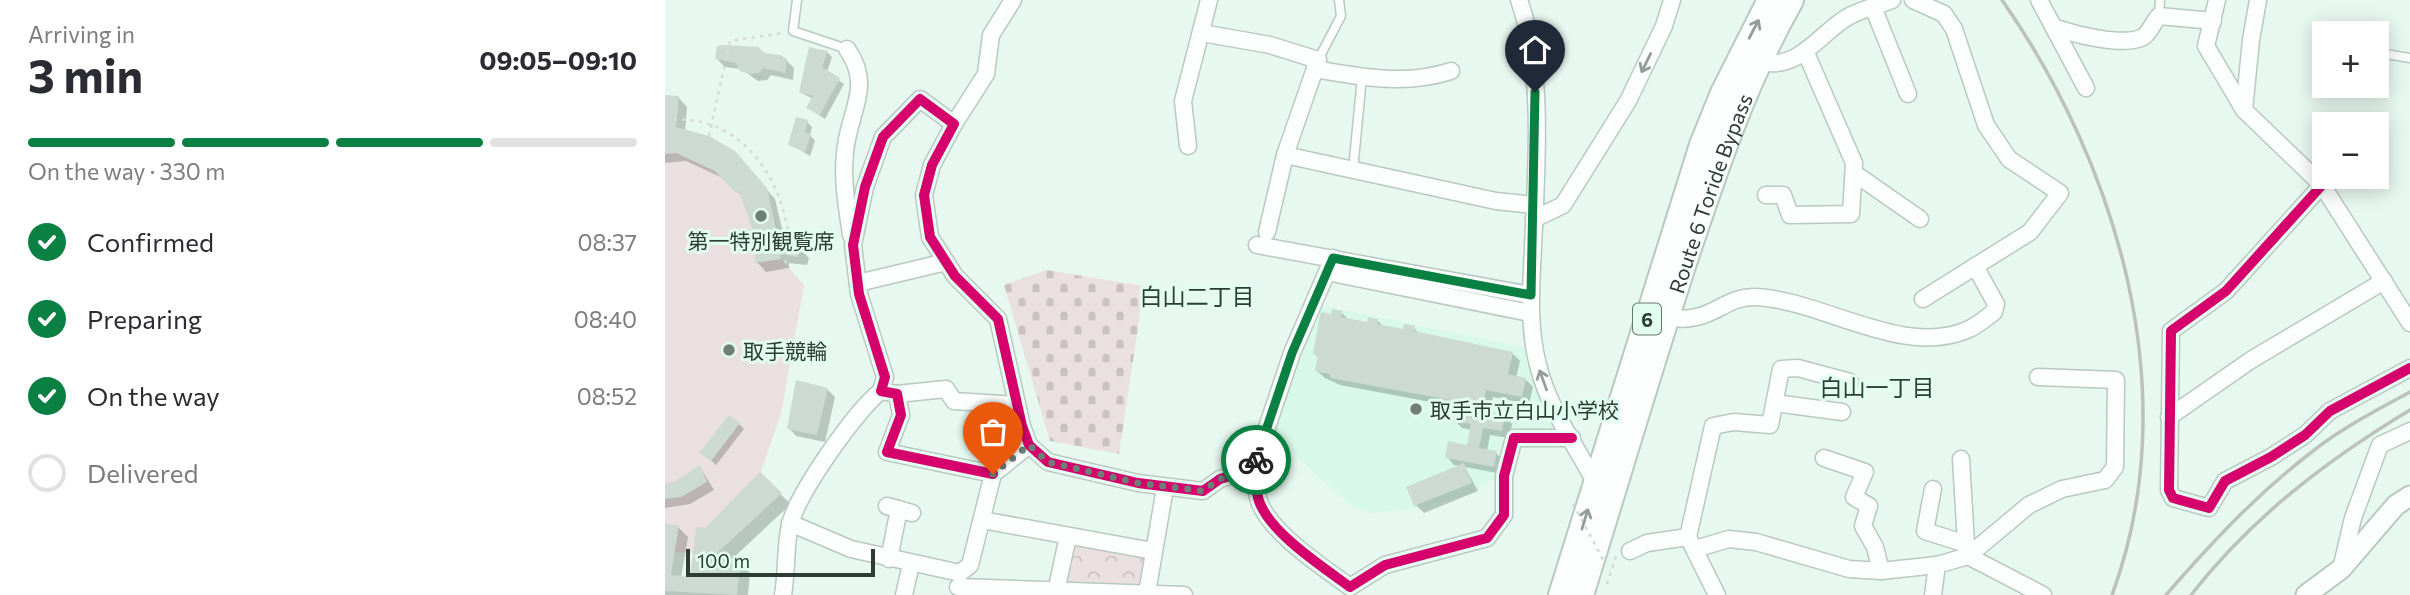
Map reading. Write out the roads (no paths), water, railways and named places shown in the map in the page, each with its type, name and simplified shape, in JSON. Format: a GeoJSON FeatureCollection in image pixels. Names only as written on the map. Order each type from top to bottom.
{"type":"FeatureCollection","features":[{"type":"Feature","properties":{"kind":"highway","name":"Route 6 Toride Bypass"},"geometry":{"type":"LineString","coordinates":[[1561,595],[1702,145],[1723,93],[1770,0]]}},
{"type":"Feature","properties":{"kind":"highway","name":"Route 6 Toride Bypass"},"geometry":{"type":"LineString","coordinates":[[1581,595],[1720,152],[1757,61],[1791,0]]}},
{"type":"Feature","properties":{"kind":"street"},"geometry":{"type":"LineString","coordinates":[[1013,0],[991,35],[986,74],[932,165],[924,195],[930,237],[955,276],[998,319],[1029,445],[1048,462],[1165,488],[1203,491],[1220,479],[1253,469]]}},
{"type":"Feature","properties":{"kind":"street"},"geometry":{"type":"LineString","coordinates":[[1188,146],[1183,101],[1209,0]]}},
{"type":"Feature","properties":{"kind":"street"},"geometry":{"type":"LineString","coordinates":[[1519,0],[1535,92],[1530,313],[1538,365],[1549,396],[1596,484]]}},
{"type":"Feature","properties":{"kind":"street"},"geometry":{"type":"LineString","coordinates":[[1285,155],[1496,201],[1534,212],[1563,205],[1628,101],[1664,26],[1672,0]]}},
{"type":"Feature","properties":{"kind":"street"},"geometry":{"type":"LineString","coordinates":[[1757,61],[1768,64],[1806,53],[1846,18],[1892,0]]}},
{"type":"Feature","properties":{"kind":"street"},"geometry":{"type":"LineString","coordinates":[[1913,0],[1944,14],[1954,29],[1986,125],[2009,159],[2060,193],[2030,232],[1923,299]]}},
{"type":"Feature","properties":{"kind":"street"},"geometry":{"type":"LineString","coordinates":[[2039,0],[2086,88]]}},
{"type":"Feature","properties":{"kind":"street"},"geometry":{"type":"LineString","coordinates":[[2217,0],[2206,46],[2244,110],[2312,175]]}},
{"type":"Feature","properties":{"kind":"street"},"geometry":{"type":"LineString","coordinates":[[2244,110],[2258,0]]}},
{"type":"Feature","properties":{"kind":"street"},"geometry":{"type":"LineString","coordinates":[[1873,7],[1908,94]]}},
{"type":"Feature","properties":{"kind":"street"},"geometry":{"type":"LineString","coordinates":[[2056,28],[2094,37],[2140,38],[2159,8],[2213,21]]}},
{"type":"Feature","properties":{"kind":"street"},"geometry":{"type":"LineString","coordinates":[[1202,33],[1270,46],[1316,64],[1362,77],[1393,81],[1418,79],[1451,71]]}},
{"type":"Feature","properties":{"kind":"street"},"geometry":{"type":"LineString","coordinates":[[847,49],[856,62],[861,78],[844,155],[852,245],[858,283],[889,393],[901,415],[887,452],[993,474]]}},
{"type":"Feature","properties":{"kind":"street"},"geometry":{"type":"LineString","coordinates":[[1766,195],[1783,195],[1790,215],[1851,214],[1854,163],[1806,53]]}},
{"type":"Feature","properties":{"kind":"street"},"geometry":{"type":"LineString","coordinates":[[1316,64],[1285,155],[1262,238],[1330,265],[1530,313]]}},
{"type":"Feature","properties":{"kind":"street"},"geometry":{"type":"LineString","coordinates":[[852,245],[865,187],[883,137],[920,99],[954,124]]}},
{"type":"Feature","properties":{"kind":"street"},"geometry":{"type":"LineString","coordinates":[[1854,173],[1920,219]]}},
{"type":"Feature","properties":{"kind":"street"},"geometry":{"type":"LineString","coordinates":[[2318,189],[2226,291],[2171,331],[2169,490],[2173,498],[2209,508],[2225,481],[2294,442],[2330,411],[2410,368]]}},
{"type":"Feature","properties":{"kind":"street"},"geometry":{"type":"LineString","coordinates":[[2325,189],[2409,317]]}},
{"type":"Feature","properties":{"kind":"street"},"geometry":{"type":"LineString","coordinates":[[858,283],[946,262]]}},
{"type":"Feature","properties":{"kind":"street"},"geometry":{"type":"LineString","coordinates":[[1330,265],[1531,295]]}},
{"type":"Feature","properties":{"kind":"street"},"geometry":{"type":"LineString","coordinates":[[1330,265],[1292,353],[1253,469],[1259,502],[1267,515],[1303,551],[1354,590],[1385,565],[1486,538],[1504,515],[1504,476],[1514,438],[1572,438]]}},
{"type":"Feature","properties":{"kind":"street"},"geometry":{"type":"LineString","coordinates":[[1667,317],[1682,320],[1699,317],[1750,297],[1801,306],[1852,324],[1892,333],[1942,337],[1968,330],[1994,312],[1996,304],[1975,266]]}},
{"type":"Feature","properties":{"kind":"street"},"geometry":{"type":"LineString","coordinates":[[2169,417],[2251,360],[2384,281]]}},
{"type":"Feature","properties":{"kind":"street"},"geometry":{"type":"LineString","coordinates":[[1717,595],[1692,543],[1713,426],[1734,422],[1770,425],[1781,369],[1798,368],[1850,382]]}},
{"type":"Feature","properties":{"kind":"street"},"geometry":{"type":"LineString","coordinates":[[1623,554],[1647,543],[1692,543],[1729,539],[1756,542],[1849,569],[1881,571],[1937,565],[1967,550],[2029,505],[2061,489],[2105,480],[2115,467],[2116,380],[2039,377]]}},
{"type":"Feature","properties":{"kind":"street"},"geometry":{"type":"LineString","coordinates":[[788,593],[790,523],[823,461],[870,399],[889,393],[946,389],[954,401],[1017,405]]}},
{"type":"Feature","properties":{"kind":"street"},"geometry":{"type":"LineString","coordinates":[[1775,403],[1842,412]]}},
{"type":"Feature","properties":{"kind":"street"},"geometry":{"type":"LineString","coordinates":[[2340,569],[2353,517],[2380,445],[2410,431]]}},
{"type":"Feature","properties":{"kind":"street"},"geometry":{"type":"LineString","coordinates":[[958,585],[970,565],[993,474],[1029,445]]}},
{"type":"Feature","properties":{"kind":"street"},"geometry":{"type":"LineString","coordinates":[[1824,458],[1865,472],[1854,497],[1869,506],[1863,526],[1875,547],[1881,571]]}},
{"type":"Feature","properties":{"kind":"street"},"geometry":{"type":"LineString","coordinates":[[1961,459],[1967,550]]}},
{"type":"Feature","properties":{"kind":"street"},"geometry":{"type":"LineString","coordinates":[[1147,593],[1165,488]]}},
{"type":"Feature","properties":{"kind":"street"},"geometry":{"type":"LineString","coordinates":[[1933,489],[1925,531],[1967,550],[2043,595]]}},
{"type":"Feature","properties":{"kind":"street"},"geometry":{"type":"LineString","coordinates":[[2307,595],[2340,569],[2396,505],[2410,496]]}},
{"type":"Feature","properties":{"kind":"street"},"geometry":{"type":"LineString","coordinates":[[889,559],[900,509]]}},
{"type":"Feature","properties":{"kind":"street"},"geometry":{"type":"LineString","coordinates":[[982,520],[1153,551]]}},
{"type":"Feature","properties":{"kind":"street"},"geometry":{"type":"LineString","coordinates":[[790,523],[851,549],[911,564],[958,585],[1056,592],[1184,595]]}},
{"type":"Feature","properties":{"kind":"street"},"geometry":{"type":"LineString","coordinates":[[1056,592],[1068,536]]}},
{"type":"Feature","properties":{"kind":"street"},"geometry":{"type":"LineString","coordinates":[[904,595],[911,564]]}},
{"type":"Feature","properties":{"kind":"street"},"geometry":{"type":"LineString","coordinates":[[1933,595],[1937,565]]}},
{"type":"Feature","properties":{"kind":"lane"},"geometry":{"type":"LineString","coordinates":[[797,0],[793,31],[847,49]]}},
{"type":"Feature","properties":{"kind":"lane"},"geometry":{"type":"LineString","coordinates":[[1316,64],[1341,16],[1335,1]]}},
{"type":"Feature","properties":{"kind":"lane"},"geometry":{"type":"LineString","coordinates":[[2389,54],[2410,58]]}},
{"type":"Feature","properties":{"kind":"lane"},"geometry":{"type":"LineString","coordinates":[[1353,170],[1362,77]]}},
{"type":"Feature","properties":{"kind":"railway"},"geometry":{"type":"LineString","coordinates":[[2002,0],[2043,66],[2079,136],[2108,209],[2129,286],[2141,363],[2142,441],[2133,519],[2112,595]]}},
{"type":"Feature","properties":{"kind":"railway"},"geometry":{"type":"LineString","coordinates":[[2166,595],[2236,519],[2293,467],[2336,435],[2410,392]]}},
{"type":"Feature","properties":{"kind":"railway"},"geometry":{"type":"LineString","coordinates":[[2191,595],[2239,541],[2292,492],[2349,449],[2410,410]]}},
{"type":"Feature","properties":{"kind":"place","name":"第一特別観覧席"},"geometry":{"type":"Point","coordinates":[761,216]}},
{"type":"Feature","properties":{"kind":"place","name":"取手競輪"},"geometry":{"type":"Point","coordinates":[729,350]}},
{"type":"Feature","properties":{"kind":"place","name":"取手市立白山小学校"},"geometry":{"type":"Point","coordinates":[1416,409]}},
{"type":"Feature","properties":{"kind":"district","name":"白山二丁目"},"geometry":{"type":"Point","coordinates":[1197,296]}},
{"type":"Feature","properties":{"kind":"district","name":"白山一丁目"},"geometry":{"type":"Point","coordinates":[1877,387]}}]}
